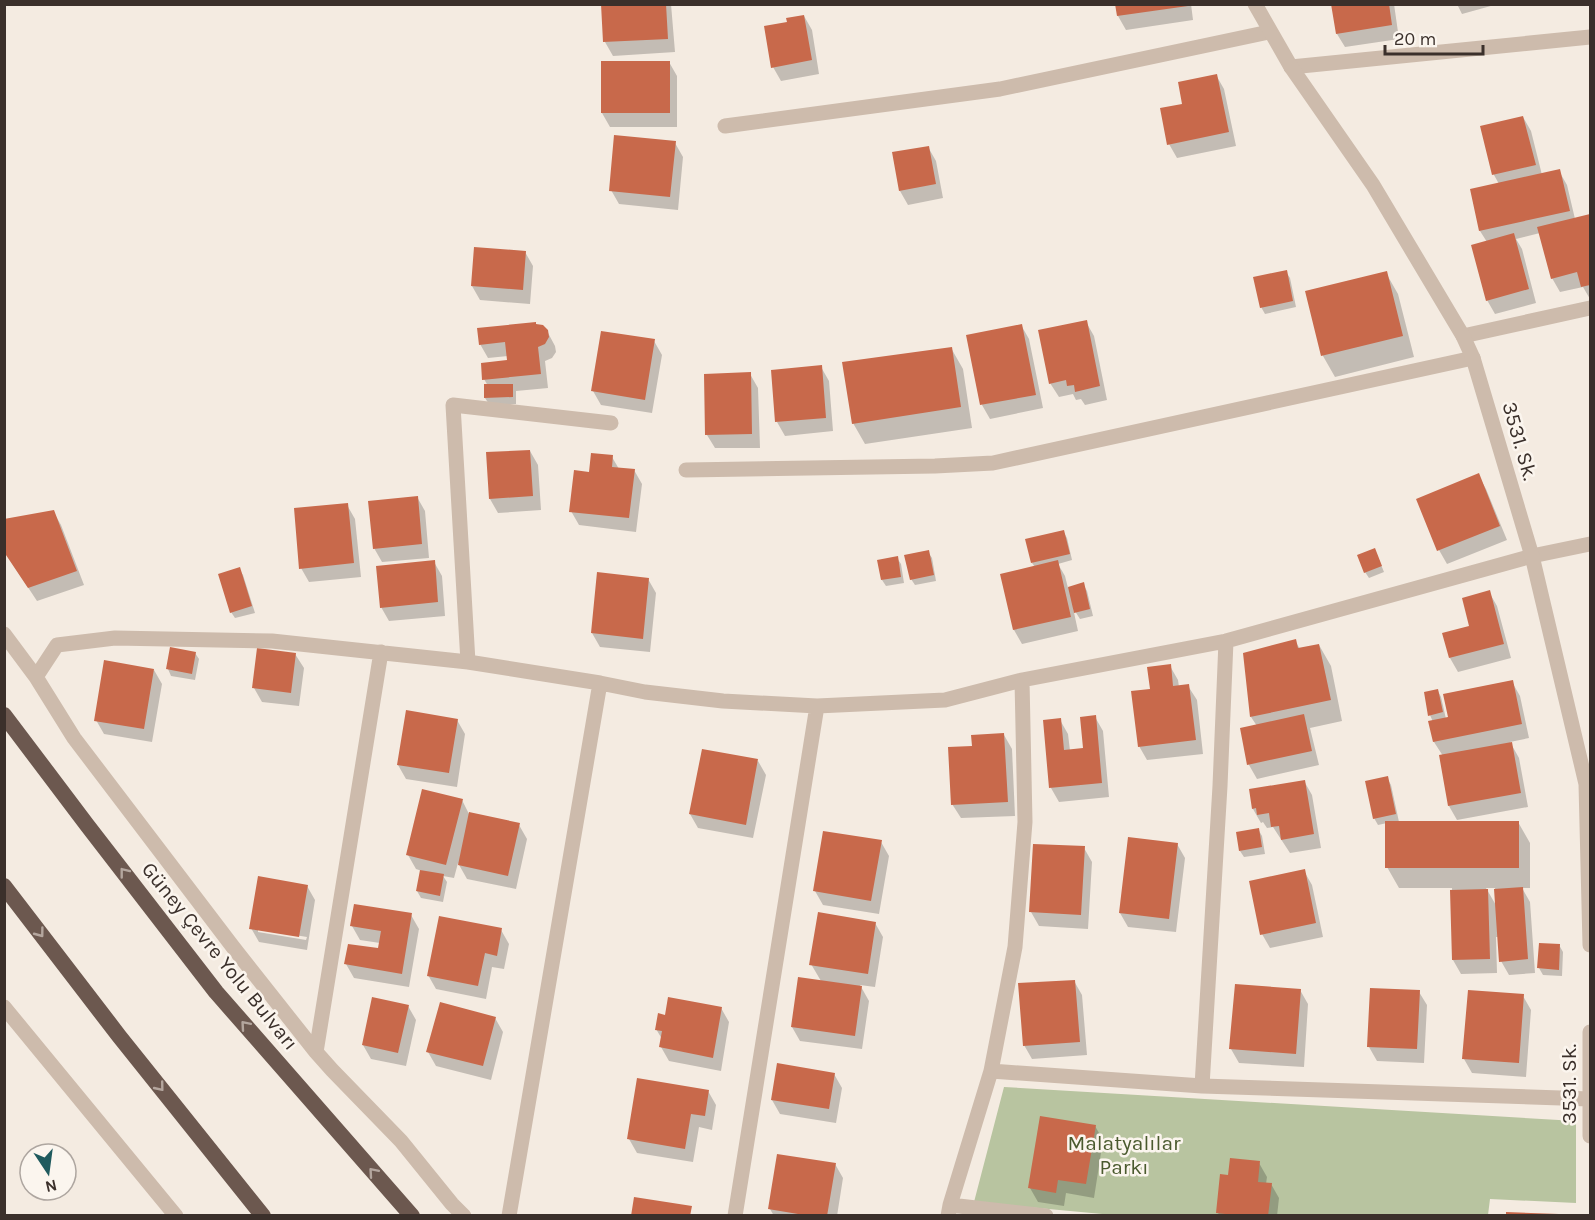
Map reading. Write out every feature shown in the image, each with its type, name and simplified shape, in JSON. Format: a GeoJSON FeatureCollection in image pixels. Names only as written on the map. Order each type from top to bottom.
{"type":"FeatureCollection","features":[{"type":"Feature","properties":{"kind":"highway","name":"Güney Çevre Yolu Bulvarı"},"geometry":{"type":"LineString","coordinates":[[4,715],[216,992],[412,1215]]}},
{"type":"Feature","properties":{"kind":"highway"},"geometry":{"type":"LineString","coordinates":[[4,886],[119,1036],[263,1215]]}},
{"type":"Feature","properties":{"kind":"street","name":"3531. Sk."},"geometry":{"type":"LineString","coordinates":[[1255,4],[1291,67],[1373,185],[1463,336],[1473,358],[1532,556],[1588,783],[1590,945]]}},
{"type":"Feature","properties":{"kind":"street"},"geometry":{"type":"LineString","coordinates":[[725,126],[1000,89],[1269,32]]}},
{"type":"Feature","properties":{"kind":"street"},"geometry":{"type":"LineString","coordinates":[[1291,67],[1590,37]]}},
{"type":"Feature","properties":{"kind":"street"},"geometry":{"type":"LineString","coordinates":[[1463,336],[1590,308]]}},
{"type":"Feature","properties":{"kind":"street"},"geometry":{"type":"LineString","coordinates":[[686,470],[923,467],[993,463],[1473,358]]}},
{"type":"Feature","properties":{"kind":"street"},"geometry":{"type":"LineString","coordinates":[[468,662],[453,405],[611,423]]}},
{"type":"Feature","properties":{"kind":"street"},"geometry":{"type":"LineString","coordinates":[[36,677],[57,645],[114,638],[273,641],[468,662],[645,692],[723,701],[817,706],[945,700],[1022,680],[1226,641],[1532,556],[1590,543]]}},
{"type":"Feature","properties":{"kind":"street"},"geometry":{"type":"LineString","coordinates":[[4,634],[36,677],[74,738],[316,1052],[401,1141],[452,1204],[464,1215]]}},
{"type":"Feature","properties":{"kind":"street"},"geometry":{"type":"LineString","coordinates":[[1202,1086],[1226,641]]}},
{"type":"Feature","properties":{"kind":"street"},"geometry":{"type":"LineString","coordinates":[[316,1052],[381,652]]}},
{"type":"Feature","properties":{"kind":"street"},"geometry":{"type":"LineString","coordinates":[[1022,680],[1025,822],[1015,947],[991,1071],[949,1210],[1046,1215]]}},
{"type":"Feature","properties":{"kind":"street"},"geometry":{"type":"LineString","coordinates":[[509,1215],[600,683]]}},
{"type":"Feature","properties":{"kind":"street"},"geometry":{"type":"LineString","coordinates":[[735,1215],[817,706]]}},
{"type":"Feature","properties":{"kind":"street"},"geometry":{"type":"LineString","coordinates":[[4,1007],[176,1215]]}},
{"type":"Feature","properties":{"kind":"street","name":"3531. Sk."},"geometry":{"type":"LineString","coordinates":[[1590,1032],[1590,1136]]}},
{"type":"Feature","properties":{"kind":"street"},"geometry":{"type":"LineString","coordinates":[[991,1071],[1202,1086],[1590,1100]]}},
{"type":"Feature","properties":{"kind":"green space","name":"Malatyalılar Parkı"},"geometry":{"type":"Polygon","coordinates":[[[1004,1087],[1576,1121],[1576,1203],[1490,1199],[1488,1215],[1124,1216],[974,1202],[1004,1087]]]}},
{"type":"Feature","properties":{"kind":"building"},"geometry":{"type":"Polygon","coordinates":[[[601,4],[666,4],[668,39],[603,42],[601,4]]]}},
{"type":"Feature","properties":{"kind":"building"},"geometry":{"type":"Polygon","coordinates":[[[1115,4],[1188,4],[1188,6],[1117,16],[1115,4]]]}},
{"type":"Feature","properties":{"kind":"building"},"geometry":{"type":"Polygon","coordinates":[[[1331,4],[1389,4],[1392,25],[1336,34],[1331,4]]]}},
{"type":"Feature","properties":{"kind":"building"},"geometry":{"type":"Polygon","coordinates":[[[804,15],[812,60],[771,68],[764,26],[787,22],[786,18],[804,15]]]}},
{"type":"Feature","properties":{"kind":"building"},"geometry":{"type":"Polygon","coordinates":[[[601,61],[670,61],[670,113],[601,113],[601,61]]]}},
{"type":"Feature","properties":{"kind":"building"},"geometry":{"type":"Polygon","coordinates":[[[1217,74],[1229,132],[1167,145],[1160,108],[1182,104],[1178,82],[1217,74]]]}},
{"type":"Feature","properties":{"kind":"building"},"geometry":{"type":"Polygon","coordinates":[[[1523,116],[1536,165],[1492,175],[1480,126],[1523,116]]]}},
{"type":"Feature","properties":{"kind":"building"},"geometry":{"type":"Polygon","coordinates":[[[614,135],[676,141],[670,197],[609,191],[614,135]]]}},
{"type":"Feature","properties":{"kind":"building"},"geometry":{"type":"Polygon","coordinates":[[[929,146],[936,184],[899,191],[892,152],[929,146]]]}},
{"type":"Feature","properties":{"kind":"building"},"geometry":{"type":"Polygon","coordinates":[[[1560,169],[1570,211],[1479,231],[1470,189],[1560,169]]]}},
{"type":"Feature","properties":{"kind":"building"},"geometry":{"type":"Polygon","coordinates":[[[1590,214],[1590,285],[1581,287],[1577,272],[1551,279],[1537,227],[1590,214]]]}},
{"type":"Feature","properties":{"kind":"building"},"geometry":{"type":"Polygon","coordinates":[[[1514,233],[1529,289],[1486,301],[1471,245],[1514,233]]]}},
{"type":"Feature","properties":{"kind":"building"},"geometry":{"type":"Polygon","coordinates":[[[474,247],[526,251],[523,290],[471,286],[474,247]]]}},
{"type":"Feature","properties":{"kind":"building"},"geometry":{"type":"Polygon","coordinates":[[[1287,270],[1293,301],[1260,308],[1253,277],[1287,270]]]}},
{"type":"Feature","properties":{"kind":"building"},"geometry":{"type":"Polygon","coordinates":[[[1387,271],[1403,336],[1321,356],[1305,291],[1387,271]]]}},
{"type":"Feature","properties":{"kind":"building"},"geometry":{"type":"Polygon","coordinates":[[[1087,320],[1100,386],[1075,392],[1074,385],[1067,386],[1066,380],[1049,384],[1038,330],[1087,320]]]}},
{"type":"Feature","properties":{"kind":"building"},"geometry":{"type":"Polygon","coordinates":[[[536,322],[548,330],[549,337],[545,344],[538,347],[541,374],[482,380],[481,363],[507,360],[505,342],[479,345],[477,328],[536,322]]]}},
{"type":"Feature","properties":{"kind":"building"},"geometry":{"type":"Polygon","coordinates":[[[1022,324],[1036,395],[980,405],[966,335],[1022,324]]]}},
{"type":"Feature","properties":{"kind":"building"},"geometry":{"type":"Polygon","coordinates":[[[601,331],[655,339],[645,400],[591,391],[601,331]]]}},
{"type":"Feature","properties":{"kind":"building"},"geometry":{"type":"Polygon","coordinates":[[[952,347],[961,407],[852,424],[842,362],[952,347]]]}},
{"type":"Feature","properties":{"kind":"building"},"geometry":{"type":"Polygon","coordinates":[[[822,365],[826,418],[775,422],[771,370],[822,365]]]}},
{"type":"Feature","properties":{"kind":"building"},"geometry":{"type":"Polygon","coordinates":[[[751,372],[752,434],[705,435],[704,374],[751,372]]]}},
{"type":"Feature","properties":{"kind":"building"},"geometry":{"type":"Polygon","coordinates":[[[484,384],[513,384],[513,397],[484,398],[484,384]]]}},
{"type":"Feature","properties":{"kind":"building"},"geometry":{"type":"Polygon","coordinates":[[[530,450],[533,496],[489,499],[486,452],[530,450]]]}},
{"type":"Feature","properties":{"kind":"building"},"geometry":{"type":"Polygon","coordinates":[[[591,453],[613,455],[612,467],[635,469],[629,518],[569,512],[574,470],[589,472],[591,453]]]}},
{"type":"Feature","properties":{"kind":"building"},"geometry":{"type":"Polygon","coordinates":[[[1479,473],[1500,526],[1437,551],[1416,499],[1479,473]]]}},
{"type":"Feature","properties":{"kind":"building"},"geometry":{"type":"Polygon","coordinates":[[[418,496],[422,544],[373,549],[368,501],[418,496]]]}},
{"type":"Feature","properties":{"kind":"building"},"geometry":{"type":"Polygon","coordinates":[[[348,503],[354,563],[299,569],[294,508],[348,503]]]}},
{"type":"Feature","properties":{"kind":"building"},"geometry":{"type":"Polygon","coordinates":[[[54,510],[77,571],[28,588],[4,552],[4,519],[54,510]]]}},
{"type":"Feature","properties":{"kind":"building"},"geometry":{"type":"Polygon","coordinates":[[[1064,530],[1070,554],[1031,563],[1025,539],[1064,530]]]}},
{"type":"Feature","properties":{"kind":"building"},"geometry":{"type":"Polygon","coordinates":[[[1375,548],[1382,566],[1364,573],[1357,555],[1375,548]]]}},
{"type":"Feature","properties":{"kind":"building"},"geometry":{"type":"Polygon","coordinates":[[[929,550],[934,575],[910,580],[904,555],[929,550]]]}},
{"type":"Feature","properties":{"kind":"building"},"geometry":{"type":"Polygon","coordinates":[[[898,556],[901,577],[881,580],[877,560],[898,556]]]}},
{"type":"Feature","properties":{"kind":"building"},"geometry":{"type":"Polygon","coordinates":[[[435,560],[438,602],[380,608],[376,566],[435,560]]]}},
{"type":"Feature","properties":{"kind":"building"},"geometry":{"type":"Polygon","coordinates":[[[1058,560],[1071,617],[1013,630],[1000,574],[1058,560]]]}},
{"type":"Feature","properties":{"kind":"building"},"geometry":{"type":"Polygon","coordinates":[[[240,567],[252,606],[230,613],[218,574],[240,567]]]}},
{"type":"Feature","properties":{"kind":"building"},"geometry":{"type":"Polygon","coordinates":[[[597,572],[649,578],[643,639],[591,633],[597,572]]]}},
{"type":"Feature","properties":{"kind":"building"},"geometry":{"type":"Polygon","coordinates":[[[1084,582],[1090,609],[1074,613],[1068,587],[1084,582]]]}},
{"type":"Feature","properties":{"kind":"building"},"geometry":{"type":"Polygon","coordinates":[[[1490,590],[1504,644],[1449,658],[1442,633],[1469,626],[1462,598],[1490,590]]]}},
{"type":"Feature","properties":{"kind":"building"},"geometry":{"type":"Polygon","coordinates":[[[1296,639],[1298,648],[1319,644],[1331,700],[1250,717],[1243,653],[1296,639]]]}},
{"type":"Feature","properties":{"kind":"building"},"geometry":{"type":"Polygon","coordinates":[[[170,647],[196,652],[192,674],[166,669],[170,647]]]}},
{"type":"Feature","properties":{"kind":"building"},"geometry":{"type":"Polygon","coordinates":[[[257,648],[296,653],[291,693],[252,688],[257,648]]]}},
{"type":"Feature","properties":{"kind":"building"},"geometry":{"type":"Polygon","coordinates":[[[104,660],[154,669],[144,729],[94,721],[104,660]]]}},
{"type":"Feature","properties":{"kind":"building"},"geometry":{"type":"Polygon","coordinates":[[[1171,664],[1173,686],[1189,684],[1196,740],[1138,747],[1131,691],[1150,689],[1147,667],[1171,664]]]}},
{"type":"Feature","properties":{"kind":"building"},"geometry":{"type":"Polygon","coordinates":[[[1513,680],[1522,724],[1433,742],[1428,721],[1448,717],[1443,694],[1513,680]]]}},
{"type":"Feature","properties":{"kind":"building"},"geometry":{"type":"Polygon","coordinates":[[[1438,689],[1443,712],[1428,716],[1424,692],[1438,689]]]}},
{"type":"Feature","properties":{"kind":"building"},"geometry":{"type":"Polygon","coordinates":[[[406,710],[458,719],[449,773],[397,765],[406,710]]]}},
{"type":"Feature","properties":{"kind":"building"},"geometry":{"type":"Polygon","coordinates":[[[1304,714],[1312,751],[1247,765],[1240,728],[1304,714]]]}},
{"type":"Feature","properties":{"kind":"building"},"geometry":{"type":"Polygon","coordinates":[[[1096,715],[1102,783],[1049,788],[1043,720],[1061,718],[1064,750],[1083,748],[1080,717],[1096,715]]]}},
{"type":"Feature","properties":{"kind":"building"},"geometry":{"type":"Polygon","coordinates":[[[1004,733],[1008,802],[951,805],[948,747],[972,746],[971,735],[1004,733]]]}},
{"type":"Feature","properties":{"kind":"building"},"geometry":{"type":"Polygon","coordinates":[[[1512,742],[1521,793],[1448,806],[1439,755],[1512,742]]]}},
{"type":"Feature","properties":{"kind":"building"},"geometry":{"type":"Polygon","coordinates":[[[702,749],[758,759],[746,825],[689,814],[702,749]]]}},
{"type":"Feature","properties":{"kind":"building"},"geometry":{"type":"Polygon","coordinates":[[[1388,776],[1396,814],[1373,819],[1365,781],[1388,776]]]}},
{"type":"Feature","properties":{"kind":"building"},"geometry":{"type":"Polygon","coordinates":[[[1305,780],[1314,834],[1281,840],[1279,826],[1271,827],[1269,813],[1257,815],[1256,808],[1252,809],[1249,789],[1305,780]]]}},
{"type":"Feature","properties":{"kind":"building"},"geometry":{"type":"Polygon","coordinates":[[[422,789],[463,799],[446,865],[406,855],[422,789]]]}},
{"type":"Feature","properties":{"kind":"building"},"geometry":{"type":"Polygon","coordinates":[[[469,812],[520,823],[508,876],[458,865],[469,812]]]}},
{"type":"Feature","properties":{"kind":"building"},"geometry":{"type":"Polygon","coordinates":[[[1385,821],[1519,821],[1519,868],[1385,868],[1385,821]]]}},
{"type":"Feature","properties":{"kind":"building"},"geometry":{"type":"Polygon","coordinates":[[[1259,828],[1262,847],[1239,851],[1236,832],[1259,828]]]}},
{"type":"Feature","properties":{"kind":"building"},"geometry":{"type":"Polygon","coordinates":[[[823,831],[882,840],[871,901],[813,891],[823,831]]]}},
{"type":"Feature","properties":{"kind":"building"},"geometry":{"type":"Polygon","coordinates":[[[1128,837],[1178,843],[1169,919],[1119,913],[1128,837]]]}},
{"type":"Feature","properties":{"kind":"building"},"geometry":{"type":"Polygon","coordinates":[[[1033,844],[1085,846],[1081,915],[1029,912],[1033,844]]]}},
{"type":"Feature","properties":{"kind":"building"},"geometry":{"type":"Polygon","coordinates":[[[1305,869],[1316,923],[1260,935],[1249,881],[1305,869]]]}},
{"type":"Feature","properties":{"kind":"building"},"geometry":{"type":"Polygon","coordinates":[[[420,870],[444,874],[440,896],[416,891],[420,870]]]}},
{"type":"Feature","properties":{"kind":"building"},"geometry":{"type":"Polygon","coordinates":[[[258,876],[308,885],[299,937],[249,929],[258,876]]]}},
{"type":"Feature","properties":{"kind":"building"},"geometry":{"type":"Polygon","coordinates":[[[1523,887],[1528,959],[1499,962],[1494,889],[1523,887]]]}},
{"type":"Feature","properties":{"kind":"building"},"geometry":{"type":"Polygon","coordinates":[[[1488,889],[1490,959],[1452,960],[1450,890],[1488,889]]]}},
{"type":"Feature","properties":{"kind":"building"},"geometry":{"type":"Polygon","coordinates":[[[354,904],[412,913],[402,974],[344,964],[348,944],[378,948],[381,931],[350,926],[354,904]]]}},
{"type":"Feature","properties":{"kind":"building"},"geometry":{"type":"Polygon","coordinates":[[[818,912],[876,922],[868,974],[809,965],[818,912]]]}},
{"type":"Feature","properties":{"kind":"building"},"geometry":{"type":"Polygon","coordinates":[[[439,916],[502,928],[497,956],[485,953],[478,986],[427,976],[439,916]]]}},
{"type":"Feature","properties":{"kind":"building"},"geometry":{"type":"Polygon","coordinates":[[[1539,943],[1560,944],[1559,970],[1537,968],[1539,943]]]}},
{"type":"Feature","properties":{"kind":"building"},"geometry":{"type":"Polygon","coordinates":[[[798,977],[862,986],[855,1036],[791,1027],[798,977]]]}},
{"type":"Feature","properties":{"kind":"building"},"geometry":{"type":"Polygon","coordinates":[[[1075,980],[1080,1042],[1023,1046],[1018,983],[1075,980]]]}},
{"type":"Feature","properties":{"kind":"building"},"geometry":{"type":"Polygon","coordinates":[[[1235,984],[1301,989],[1296,1054],[1229,1049],[1235,984]]]}},
{"type":"Feature","properties":{"kind":"building"},"geometry":{"type":"Polygon","coordinates":[[[1370,988],[1420,990],[1417,1049],[1367,1047],[1370,988]]]}},
{"type":"Feature","properties":{"kind":"building"},"geometry":{"type":"Polygon","coordinates":[[[1468,990],[1524,994],[1519,1063],[1462,1059],[1468,990]]]}},
{"type":"Feature","properties":{"kind":"building"},"geometry":{"type":"Polygon","coordinates":[[[372,997],[409,1005],[398,1053],[362,1045],[372,997]]]}},
{"type":"Feature","properties":{"kind":"building"},"geometry":{"type":"Polygon","coordinates":[[[668,997],[722,1007],[713,1058],[659,1047],[662,1031],[655,1030],[658,1013],[665,1015],[668,997]]]}},
{"type":"Feature","properties":{"kind":"building"},"geometry":{"type":"Polygon","coordinates":[[[440,1002],[496,1017],[483,1066],[426,1052],[440,1002]]]}},
{"type":"Feature","properties":{"kind":"building"},"geometry":{"type":"Polygon","coordinates":[[[777,1063],[835,1073],[829,1109],[771,1100],[777,1063]]]}},
{"type":"Feature","properties":{"kind":"building"},"geometry":{"type":"Polygon","coordinates":[[[637,1078],[709,1090],[705,1116],[691,1114],[685,1149],[627,1139],[637,1078]]]}},
{"type":"Feature","properties":{"kind":"building"},"geometry":{"type":"Polygon","coordinates":[[[1040,1116],[1096,1125],[1086,1184],[1058,1180],[1056,1193],[1028,1188],[1040,1116]]]}},
{"type":"Feature","properties":{"kind":"building"},"geometry":{"type":"Polygon","coordinates":[[[777,1154],[836,1163],[827,1216],[810,1216],[768,1209],[777,1154]]]}},
{"type":"Feature","properties":{"kind":"building"},"geometry":{"type":"Polygon","coordinates":[[[1230,1158],[1260,1161],[1258,1182],[1272,1183],[1268,1216],[1216,1213],[1220,1174],[1228,1175],[1230,1158]]]}},
{"type":"Feature","properties":{"kind":"building"},"geometry":{"type":"Polygon","coordinates":[[[634,1197],[692,1206],[690,1216],[631,1216],[634,1197]]]}},
{"type":"Feature","properties":{"kind":"building"},"geometry":{"type":"Polygon","coordinates":[[[1506,1212],[1559,1214],[1559,1216],[1506,1216],[1506,1212]]]}}]}
